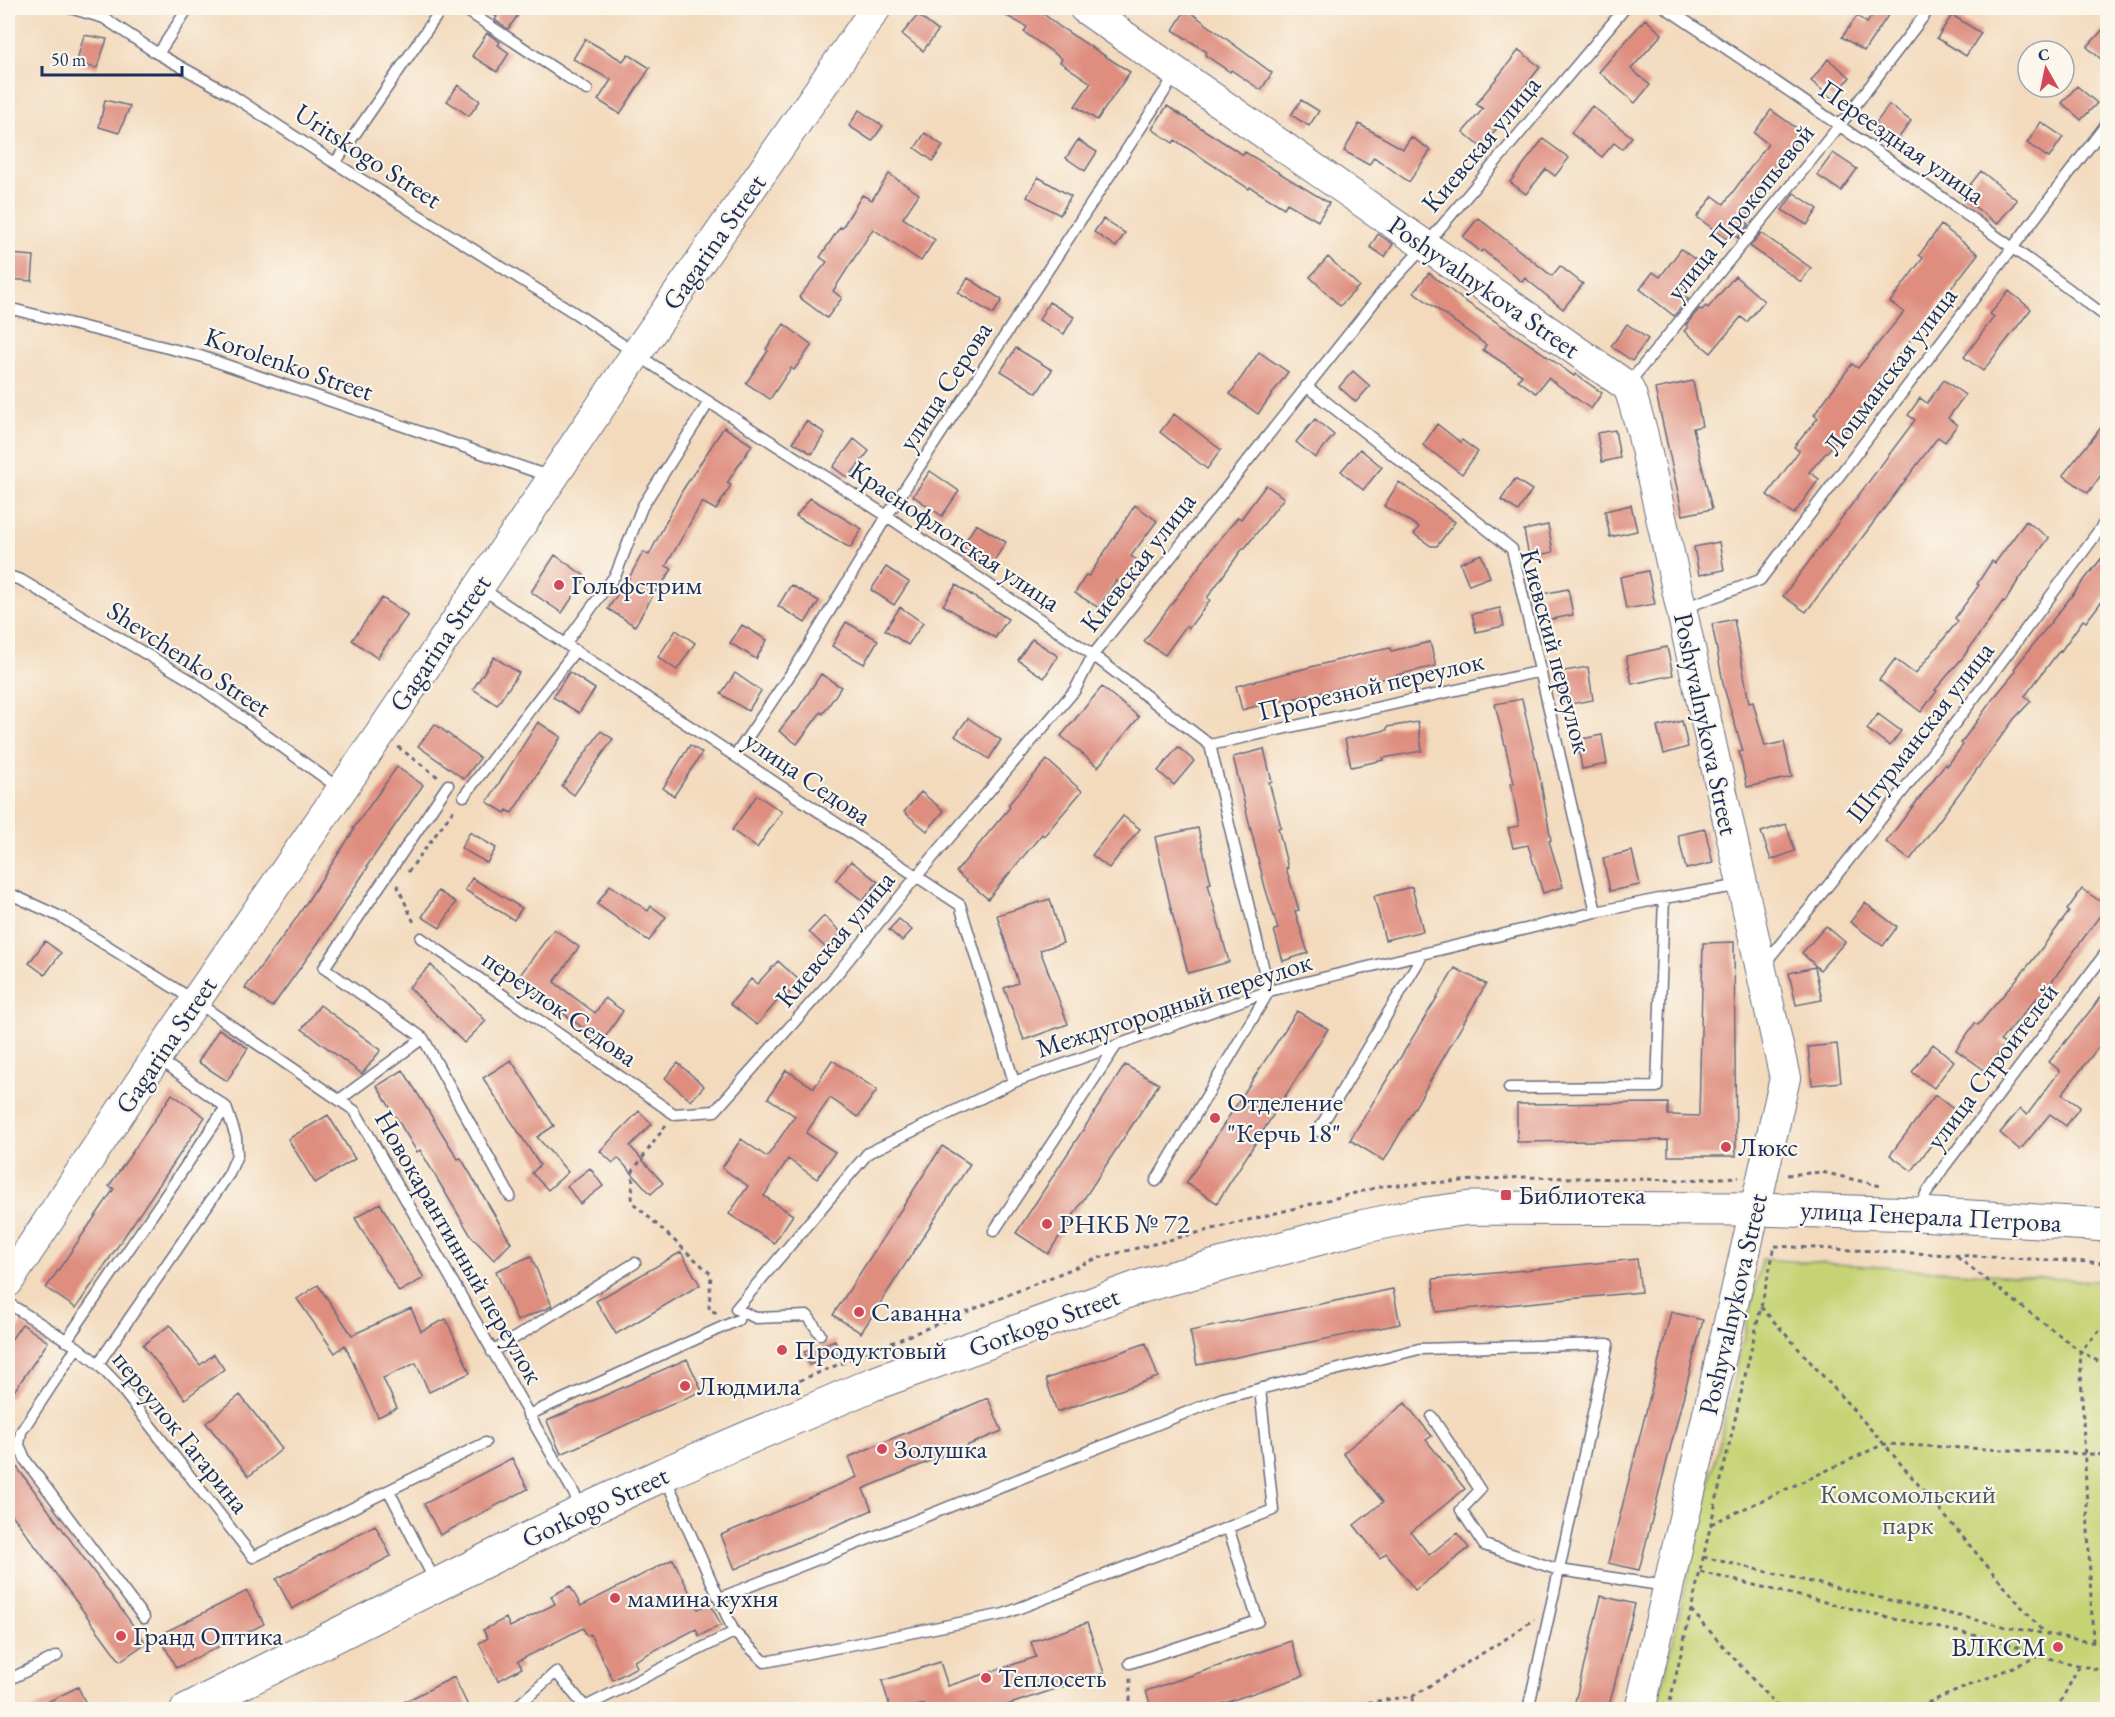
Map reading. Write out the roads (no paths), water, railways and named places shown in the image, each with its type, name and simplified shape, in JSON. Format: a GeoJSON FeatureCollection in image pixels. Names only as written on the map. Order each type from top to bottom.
{"type":"FeatureCollection","features":[{"type":"Feature","properties":{"kind":"main road","name":"Gagarina Street"},"geometry":{"type":"LineString","coordinates":[[8,1282],[156,1058],[380,734],[636,354],[876,8]]}},
{"type":"Feature","properties":{"kind":"main road","name":"Poshyvalnykova Street"},"geometry":{"type":"LineString","coordinates":[[1084,8],[1627,386],[1631,394],[1642,431],[1785,1078],[1755,1209],[1761,1246],[1738,1281],[1640,1710]]}},
{"type":"Feature","properties":{"kind":"main road","name":"Gorkogo Street"},"geometry":{"type":"LineString","coordinates":[[187,1710],[436,1584],[664,1474],[873,1384],[1142,1286],[1360,1227],[1418,1215],[1470,1208],[1755,1209]]}},
{"type":"Feature","properties":{"kind":"main road","name":"улица Генерала Петрова"},"geometry":{"type":"LineString","coordinates":[[1755,1209],[1918,1214],[2108,1225]]}},
{"type":"Feature","properties":{"kind":"lane","name":"Uritskogo Street"},"geometry":{"type":"LineString","coordinates":[[70,8],[104,18],[158,54],[230,94],[636,354]]}},
{"type":"Feature","properties":{"kind":"lane"},"geometry":{"type":"LineString","coordinates":[[158,54],[188,8]]}},
{"type":"Feature","properties":{"kind":"lane"},"geometry":{"type":"LineString","coordinates":[[335,163],[442,8]]}},
{"type":"Feature","properties":{"kind":"lane"},"geometry":{"type":"LineString","coordinates":[[463,8],[587,90]]}},
{"type":"Feature","properties":{"kind":"lane","name":"Киевская улица"},"geometry":{"type":"LineString","coordinates":[[674,1114],[715,1111],[837,975],[916,877],[1075,690],[1093,655],[1383,291],[1425,246],[1625,8]]}},
{"type":"Feature","properties":{"kind":"lane","name":"Переездная улица"},"geometry":{"type":"LineString","coordinates":[[1666,8],[1840,125],[2013,247],[2108,318]]}},
{"type":"Feature","properties":{"kind":"lane","name":"улица Прокопьевой"},"geometry":{"type":"LineString","coordinates":[[1627,386],[1840,125],[1930,8]]}},
{"type":"Feature","properties":{"kind":"lane","name":"улица Серова"},"geometry":{"type":"LineString","coordinates":[[735,756],[800,660],[887,516],[1177,73]]}},
{"type":"Feature","properties":{"kind":"lane","name":"Лоцманская улица"},"geometry":{"type":"LineString","coordinates":[[1681,609],[1760,580],[2108,122]]}},
{"type":"Feature","properties":{"kind":"lane","name":"Korolenko Street"},"geometry":{"type":"LineString","coordinates":[[8,308],[200,356],[552,478]]}},
{"type":"Feature","properties":{"kind":"lane","name":"Краснофлотская улица"},"geometry":{"type":"LineString","coordinates":[[636,354],[887,516],[1093,655],[1210,744]]}},
{"type":"Feature","properties":{"kind":"lane","name":"Киевский переулок"},"geometry":{"type":"LineString","coordinates":[[1306,386],[1512,549],[1596,912]]}},
{"type":"Feature","properties":{"kind":"lane"},"geometry":{"type":"LineString","coordinates":[[565,644],[616,574],[642,507],[709,402]]}},
{"type":"Feature","properties":{"kind":"lane","name":"Штурманская улица"},"geometry":{"type":"LineString","coordinates":[[1760,968],[1837,877],[1981,690],[2108,518]]}},
{"type":"Feature","properties":{"kind":"lane","name":"Shevchenko Street"},"geometry":{"type":"LineString","coordinates":[[8,576],[21,580],[190,680],[340,789]]}},
{"type":"Feature","properties":{"kind":"lane","name":"улица Седова"},"geometry":{"type":"LineString","coordinates":[[478,586],[960,905],[1014,1082]]}},
{"type":"Feature","properties":{"kind":"lane"},"geometry":{"type":"LineString","coordinates":[[464,796],[575,651]]}},
{"type":"Feature","properties":{"kind":"lane","name":"Прорезной переулок"},"geometry":{"type":"LineString","coordinates":[[1210,744],[1541,670]]}},
{"type":"Feature","properties":{"kind":"lane"},"geometry":{"type":"LineString","coordinates":[[1156,1181],[1269,991],[1210,744]]}},
{"type":"Feature","properties":{"kind":"lane"},"geometry":{"type":"LineString","coordinates":[[448,784],[324,968],[423,1038],[510,1196]]}},
{"type":"Feature","properties":{"kind":"lane","name":"Междугородный переулок"},"geometry":{"type":"LineString","coordinates":[[528,1415],[737,1315],[868,1153],[1014,1082],[1269,991],[1596,912],[1742,885]]}},
{"type":"Feature","properties":{"kind":"lane","name":"Новокарантинный переулок"},"geometry":{"type":"LineString","coordinates":[[8,893],[63,918],[195,1001],[355,1110],[584,1511]]}},
{"type":"Feature","properties":{"kind":"lane"},"geometry":{"type":"LineString","coordinates":[[1509,1088],[1658,1087],[1664,898]]}},
{"type":"Feature","properties":{"kind":"lane","name":"переулок Седова"},"geometry":{"type":"LineString","coordinates":[[421,938],[674,1114]]}},
{"type":"Feature","properties":{"kind":"lane","name":"улица Строителей"},"geometry":{"type":"LineString","coordinates":[[1918,1214],[1926,1194],[1944,1167],[2108,950]]}},
{"type":"Feature","properties":{"kind":"lane"},"geometry":{"type":"LineString","coordinates":[[1318,1131],[1423,954]]}},
{"type":"Feature","properties":{"kind":"lane"},"geometry":{"type":"LineString","coordinates":[[339,1100],[423,1038]]}},
{"type":"Feature","properties":{"kind":"lane"},"geometry":{"type":"LineString","coordinates":[[994,1231],[1116,1046]]}},
{"type":"Feature","properties":{"kind":"lane"},"geometry":{"type":"LineString","coordinates":[[98,1364],[229,1174],[237,1155],[236,1137],[226,1107],[156,1058]]}},
{"type":"Feature","properties":{"kind":"lane"},"geometry":{"type":"LineString","coordinates":[[66,1341],[226,1107]]}},
{"type":"Feature","properties":{"kind":"lane"},"geometry":{"type":"LineString","coordinates":[[492,1352],[635,1263]]}},
{"type":"Feature","properties":{"kind":"lane","name":"переулок Гагарина"},"geometry":{"type":"LineString","coordinates":[[8,1303],[77,1347],[98,1364],[121,1388],[253,1557],[388,1491]]}},
{"type":"Feature","properties":{"kind":"lane"},"geometry":{"type":"LineString","coordinates":[[737,1315],[756,1318],[808,1316],[820,1334]]}},
{"type":"Feature","properties":{"kind":"lane"},"geometry":{"type":"LineString","coordinates":[[720,1599],[1223,1398],[1419,1349],[1608,1344],[1528,1710]]}},
{"type":"Feature","properties":{"kind":"lane"},"geometry":{"type":"LineString","coordinates":[[77,1347],[21,1432],[19,1445],[26,1461],[144,1618]]}},
{"type":"Feature","properties":{"kind":"lane"},"geometry":{"type":"LineString","coordinates":[[664,1474],[735,1632],[765,1662],[1004,1614],[1273,1510],[1260,1389]]}},
{"type":"Feature","properties":{"kind":"lane"},"geometry":{"type":"LineString","coordinates":[[1432,1417],[1480,1490],[1461,1510],[1484,1545],[1559,1570],[1668,1586]]}},
{"type":"Feature","properties":{"kind":"lane"},"geometry":{"type":"LineString","coordinates":[[436,1584],[388,1491],[485,1443]]}},
{"type":"Feature","properties":{"kind":"lane"},"geometry":{"type":"LineString","coordinates":[[1130,1664],[1258,1621],[1228,1527]]}},
{"type":"Feature","properties":{"kind":"lane"},"geometry":{"type":"LineString","coordinates":[[513,1710],[556,1672],[585,1707],[735,1632]]}},
{"type":"Feature","properties":{"kind":"lane"},"geometry":{"type":"LineString","coordinates":[[8,1680],[57,1656]]}},
{"type":"Feature","properties":{"kind":"place","name":"Гольфстрим"},"geometry":{"type":"Point","coordinates":[559,585]}},
{"type":"Feature","properties":{"kind":"place","name":"Отделение \"Керчь 18\""},"geometry":{"type":"Point","coordinates":[1215,1118]}},
{"type":"Feature","properties":{"kind":"place","name":"Люкс"},"geometry":{"type":"Point","coordinates":[1726,1147]}},
{"type":"Feature","properties":{"kind":"place","name":"Библиотека"},"geometry":{"type":"Point","coordinates":[1506,1195]}},
{"type":"Feature","properties":{"kind":"place","name":"РНКБ № 72"},"geometry":{"type":"Point","coordinates":[1047,1224]}},
{"type":"Feature","properties":{"kind":"place","name":"Саванна"},"geometry":{"type":"Point","coordinates":[859,1312]}},
{"type":"Feature","properties":{"kind":"place","name":"Продуктовый"},"geometry":{"type":"Point","coordinates":[782,1350]}},
{"type":"Feature","properties":{"kind":"place","name":"Людмила"},"geometry":{"type":"Point","coordinates":[685,1386]}},
{"type":"Feature","properties":{"kind":"place","name":"Золушка"},"geometry":{"type":"Point","coordinates":[882,1449]}},
{"type":"Feature","properties":{"kind":"place","name":"мамина кухня"},"geometry":{"type":"Point","coordinates":[615,1598]}},
{"type":"Feature","properties":{"kind":"place","name":"Гранд Оптика"},"geometry":{"type":"Point","coordinates":[121,1636]}},
{"type":"Feature","properties":{"kind":"place","name":"ВЛКСМ"},"geometry":{"type":"Point","coordinates":[2058,1647]}},
{"type":"Feature","properties":{"kind":"place","name":"Теплосеть"},"geometry":{"type":"Point","coordinates":[986,1678]}},
{"type":"Feature","properties":{"kind":"park label","name":"Комсомольский парк"},"geometry":{"type":"Point","coordinates":[1908,1510]}}]}
